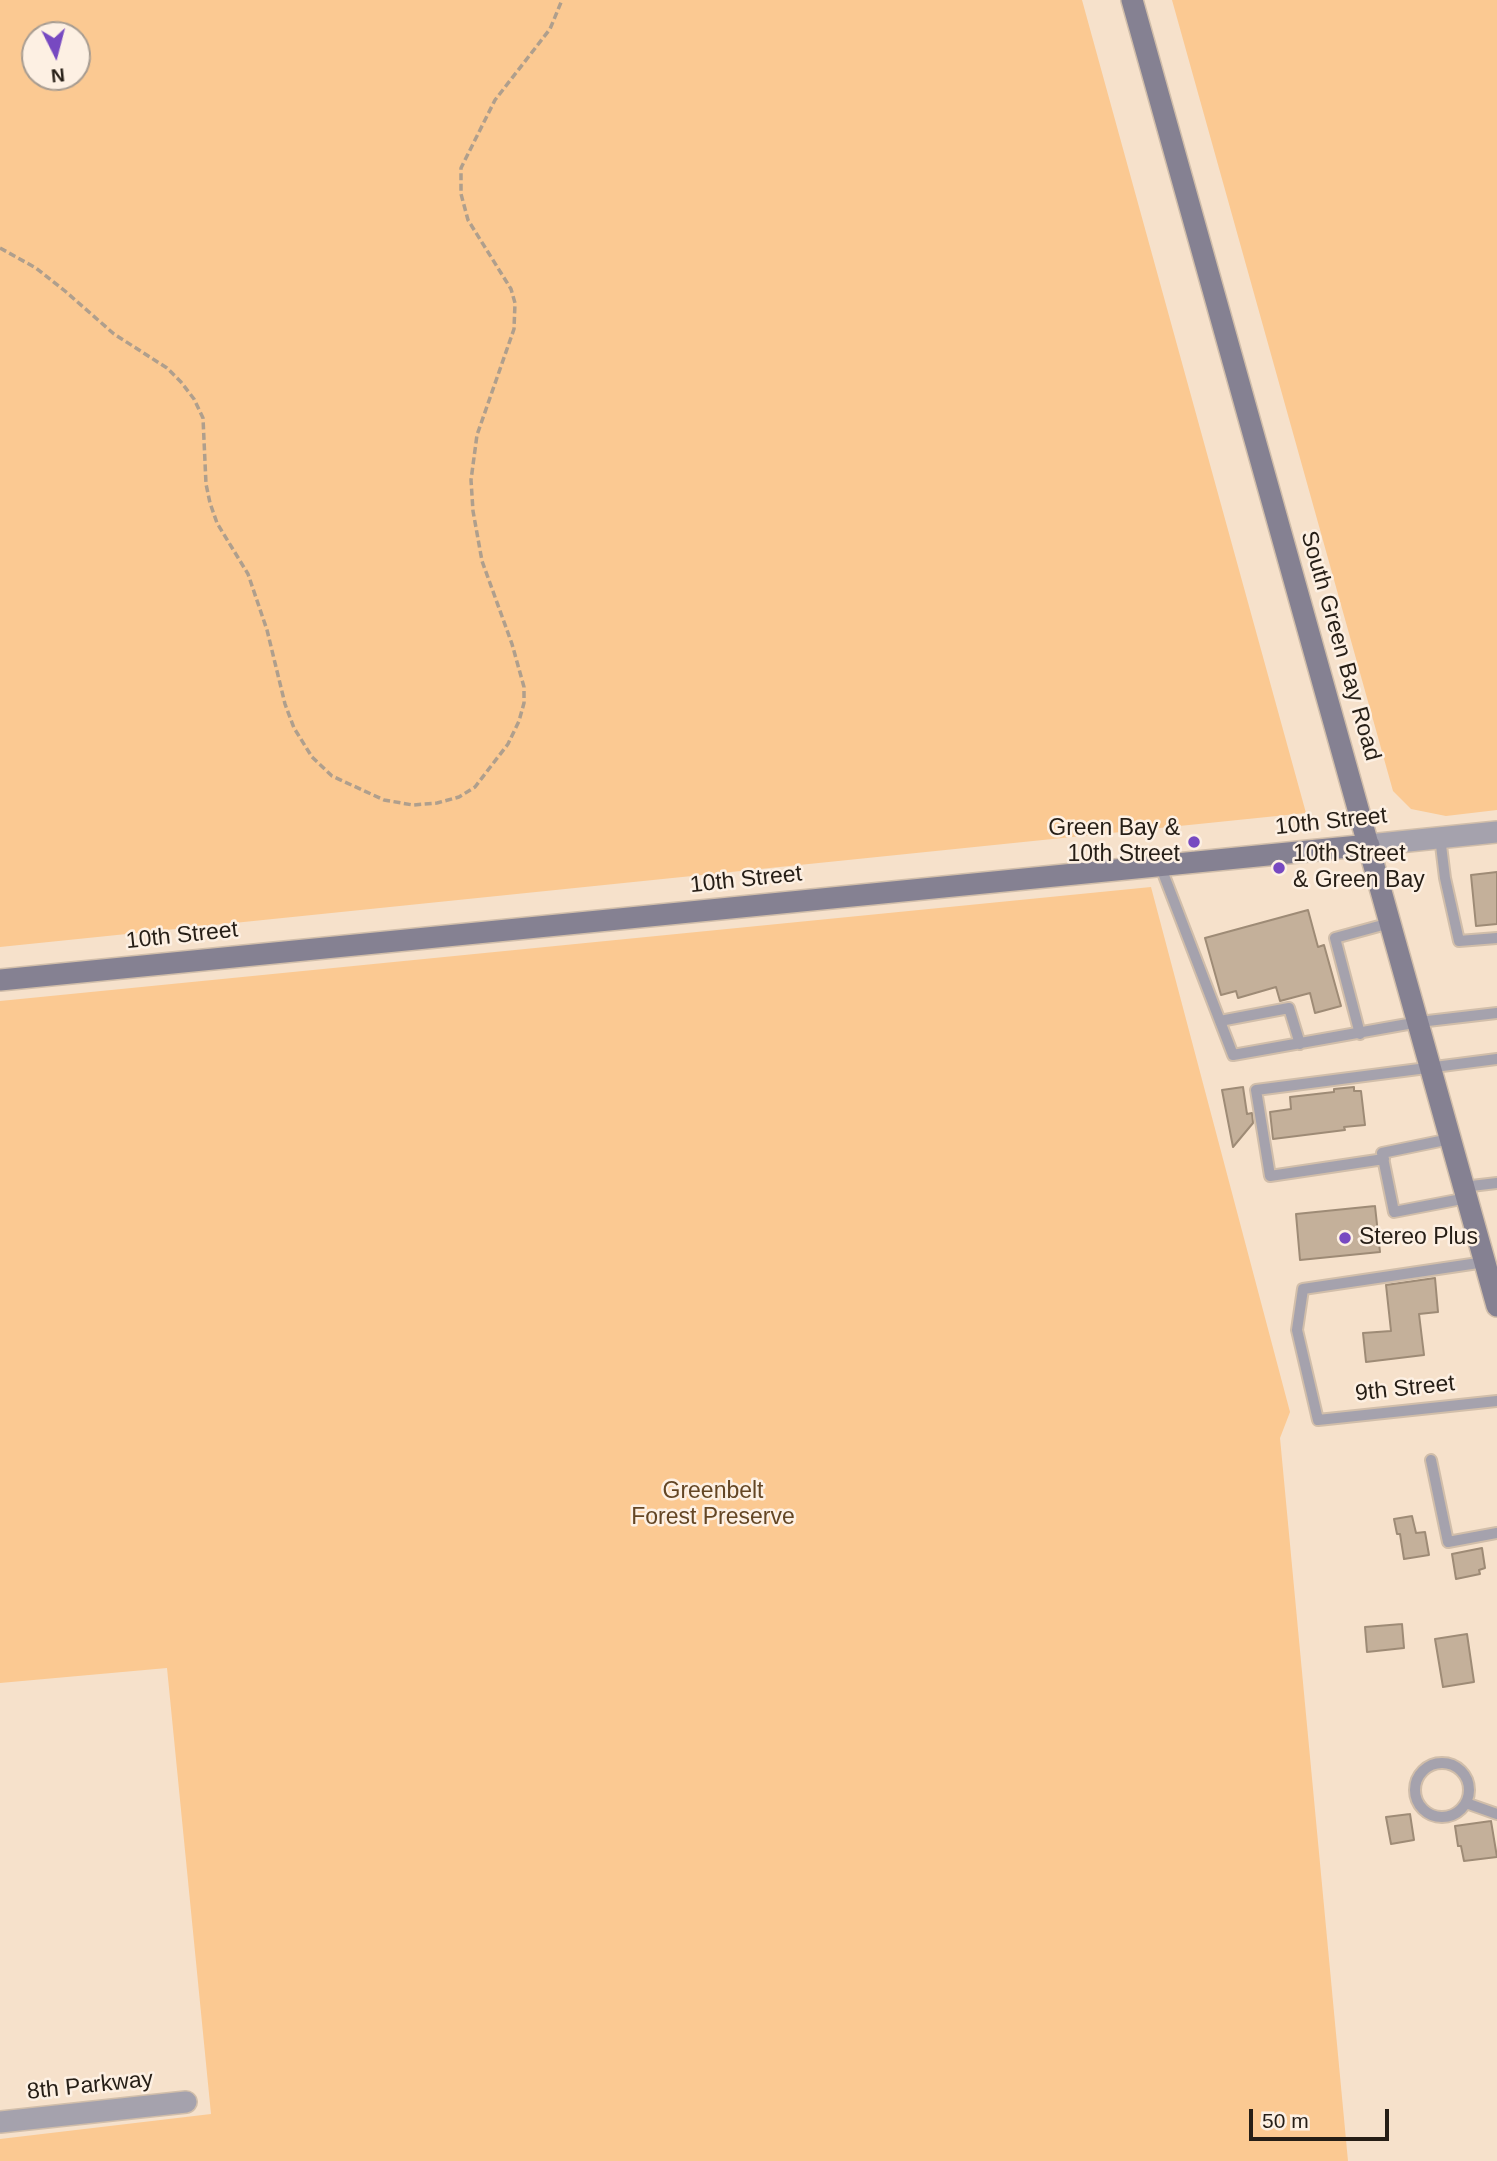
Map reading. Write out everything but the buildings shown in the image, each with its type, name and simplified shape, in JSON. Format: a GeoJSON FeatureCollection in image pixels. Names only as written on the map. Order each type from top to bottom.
{"type":"FeatureCollection","features":[{"type":"Feature","properties":{"kind":"street","name":"South Green Bay Road"},"geometry":{"type":"LineString","coordinates":[[1132,0],[1450,1139],[1490,1271],[1497,1306]]}},
{"type":"Feature","properties":{"kind":"street","name":"10th Street"},"geometry":{"type":"LineString","coordinates":[[0,980],[1497,832]]}},
{"type":"Feature","properties":{"kind":"street","name":"8th Parkway"},"geometry":{"type":"LineString","coordinates":[[0,2122],[186,2102]]}},
{"type":"Feature","properties":{"kind":"lane"},"geometry":{"type":"LineString","coordinates":[[1440,836],[1459,941],[1497,938]]}},
{"type":"Feature","properties":{"kind":"lane"},"geometry":{"type":"LineString","coordinates":[[1160,865],[1233,1055],[1419,1022],[1497,1013]]}},
{"type":"Feature","properties":{"kind":"lane"},"geometry":{"type":"LineString","coordinates":[[1360,1034],[1335,938],[1390,923]]}},
{"type":"Feature","properties":{"kind":"lane"},"geometry":{"type":"LineString","coordinates":[[1220,1021],[1289,1008],[1300,1044]]}},
{"type":"Feature","properties":{"kind":"lane"},"geometry":{"type":"LineString","coordinates":[[1384,1159],[1270,1176],[1256,1090],[1497,1059]]}},
{"type":"Feature","properties":{"kind":"lane"},"geometry":{"type":"LineString","coordinates":[[1450,1139],[1382,1153],[1394,1212],[1497,1183]]}},
{"type":"Feature","properties":{"kind":"lane","name":"9th Street"},"geometry":{"type":"LineString","coordinates":[[1490,1271],[1303,1290],[1297,1330],[1318,1420],[1497,1401]]}},
{"type":"Feature","properties":{"kind":"lane"},"geometry":{"type":"LineString","coordinates":[[1432,1460],[1448,1542],[1497,1533]]}},
{"type":"Feature","properties":{"kind":"lane"},"geometry":{"type":"LineString","coordinates":[[1432,1765],[1451,1765],[1465,1776],[1469,1785],[1466,1803],[1454,1814],[1446,1817],[1430,1814],[1418,1802],[1416,1786],[1424,1770],[1432,1765]]}},
{"type":"Feature","properties":{"kind":"lane"},"geometry":{"type":"LineString","coordinates":[[1466,1803],[1497,1814]]}},
{"type":"Feature","properties":{"kind":"path"},"geometry":{"type":"LineString","coordinates":[[0,248],[36,268],[114,334],[167,369],[194,399],[203,418],[206,484],[210,503],[218,523],[248,574],[267,629],[293,728],[312,757],[332,776],[384,800],[413,805],[437,803],[459,797],[475,787],[508,744],[519,721],[524,695],[516,656],[482,561],[473,511],[471,480],[477,436],[514,329],[515,303],[511,289],[468,220],[461,194],[461,169],[495,100],[550,29],[562,0]]}},
{"type":"Feature","properties":{"kind":"green space"},"geometry":{"type":"Polygon","coordinates":[[[0,0],[1082,0],[1306,813],[0,947],[0,0]]]}},
{"type":"Feature","properties":{"kind":"green space"},"geometry":{"type":"Polygon","coordinates":[[[1172,0],[1497,0],[1497,810],[1446,816],[1411,809],[1393,791],[1172,0]]]}},
{"type":"Feature","properties":{"kind":"green space","name":"Greenbelt Forest Preserve"},"geometry":{"type":"Polygon","coordinates":[[[1151,887],[1290,1412],[1280,1438],[1348,2161],[0,2161],[0,2139],[211,2114],[167,1668],[0,1683],[0,1001],[1151,887]]]}},
{"type":"Feature","properties":{"kind":"place","name":"Green Bay & 10th Street"},"geometry":{"type":"Point","coordinates":[1194,842]}},
{"type":"Feature","properties":{"kind":"place","name":"10th Street & Green Bay"},"geometry":{"type":"Point","coordinates":[1279,868]}},
{"type":"Feature","properties":{"kind":"place","name":"Stereo Plus"},"geometry":{"type":"Point","coordinates":[1345,1238]}}]}
